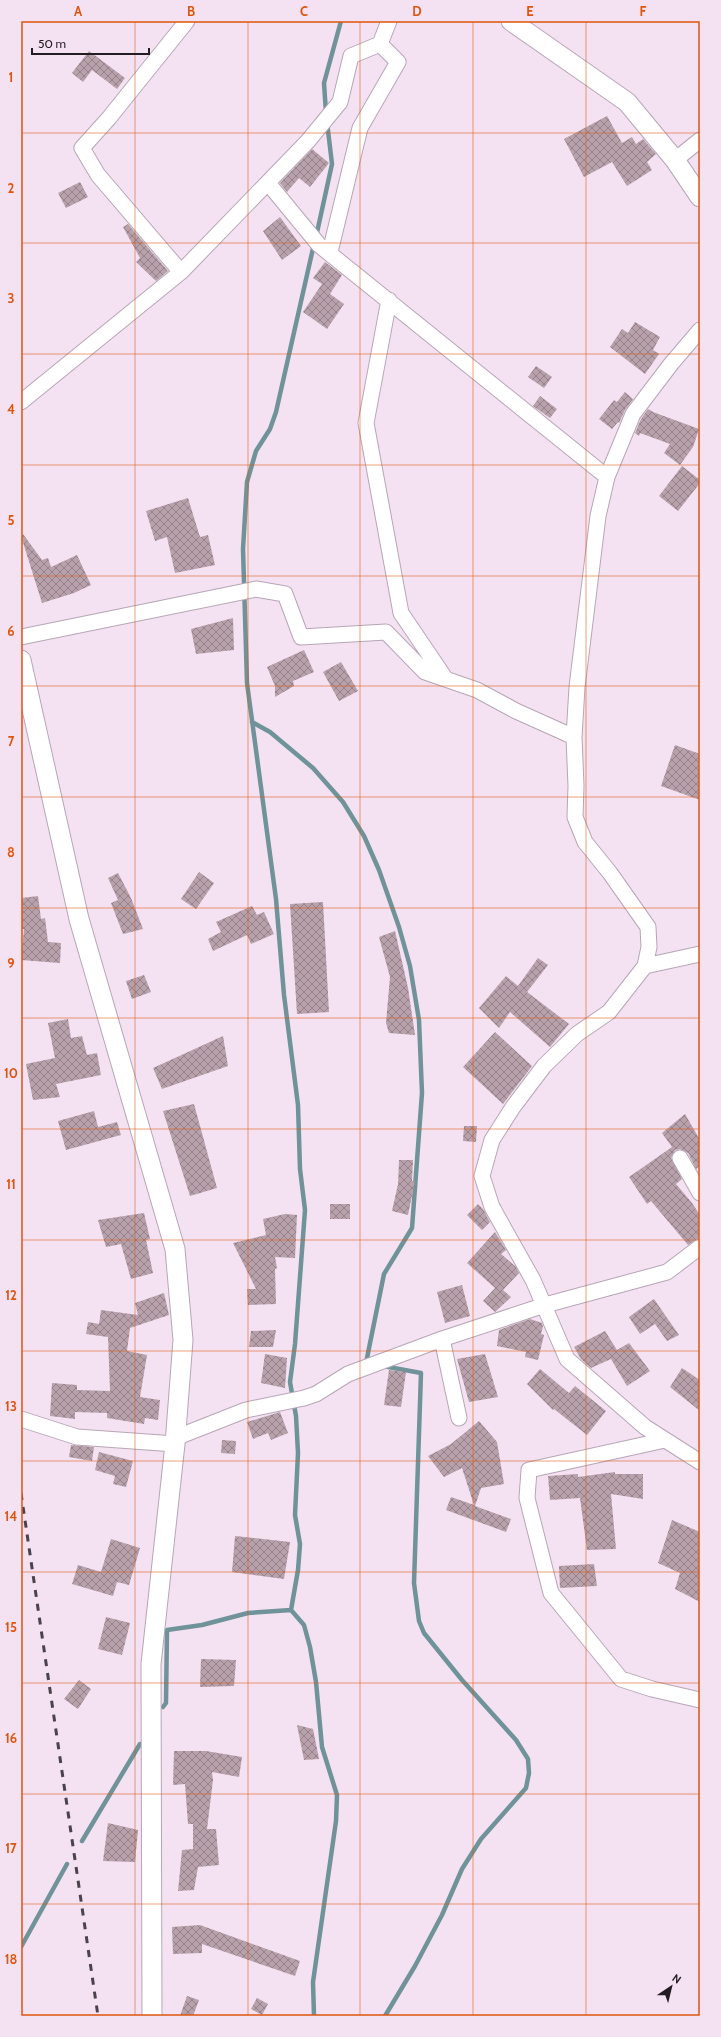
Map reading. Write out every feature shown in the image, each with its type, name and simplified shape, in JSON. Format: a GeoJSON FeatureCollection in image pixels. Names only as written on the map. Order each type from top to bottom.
{"type":"FeatureCollection","features":[{"type":"Feature","properties":{"kind":"street"},"geometry":{"type":"LineString","coordinates":[[181,272],[98,175],[82,148],[187,21]]}},
{"type":"Feature","properties":{"kind":"street"},"geometry":{"type":"LineString","coordinates":[[21,402],[181,272],[268,183],[316,132],[340,102],[350,56],[380,44],[389,21]]}},
{"type":"Feature","properties":{"kind":"street"},"geometry":{"type":"LineString","coordinates":[[511,21],[627,102],[675,160],[700,198]]}},
{"type":"Feature","properties":{"kind":"street"},"geometry":{"type":"LineString","coordinates":[[325,249],[360,128],[398,62],[380,44]]}},
{"type":"Feature","properties":{"kind":"street"},"geometry":{"type":"LineString","coordinates":[[675,160],[700,140]]}},
{"type":"Feature","properties":{"kind":"street"},"geometry":{"type":"LineString","coordinates":[[268,183],[304,227],[325,249],[608,477]]}},
{"type":"Feature","properties":{"kind":"street"},"geometry":{"type":"LineString","coordinates":[[389,300],[366,423],[401,612],[445,678]]}},
{"type":"Feature","properties":{"kind":"street"},"geometry":{"type":"LineString","coordinates":[[700,330],[671,364],[633,414],[608,477],[598,516],[577,687],[574,737],[576,786],[575,817],[584,842],[610,873],[648,927],[649,947],[645,966],[609,1012],[577,1034],[544,1066],[513,1107],[492,1140],[482,1176],[492,1207],[545,1305],[567,1359],[627,1413],[645,1427],[700,1462]]}},
{"type":"Feature","properties":{"kind":"street"},"geometry":{"type":"LineString","coordinates":[[21,636],[254,589],[285,594],[301,637],[386,632],[425,672],[477,690],[516,711],[574,737]]}},
{"type":"Feature","properties":{"kind":"street"},"geometry":{"type":"LineString","coordinates":[[21,660],[79,919],[175,1249],[183,1340],[175,1442],[151,1664],[152,2016]]}},
{"type":"Feature","properties":{"kind":"street"},"geometry":{"type":"LineString","coordinates":[[645,966],[700,954]]}},
{"type":"Feature","properties":{"kind":"street"},"geometry":{"type":"LineString","coordinates":[[680,1158],[700,1193]]}},
{"type":"Feature","properties":{"kind":"street"},"geometry":{"type":"LineString","coordinates":[[21,1418],[77,1437],[175,1442],[246,1410],[304,1398],[316,1394],[348,1374],[442,1339],[545,1305],[667,1272],[700,1247]]}},
{"type":"Feature","properties":{"kind":"street"},"geometry":{"type":"LineString","coordinates":[[442,1339],[459,1418]]}},
{"type":"Feature","properties":{"kind":"street"},"geometry":{"type":"LineString","coordinates":[[665,1440],[529,1470],[527,1498],[551,1593],[621,1679],[652,1689],[700,1700]]}},
{"type":"Feature","properties":{"kind":"building"},"geometry":{"type":"Polygon","coordinates":[[[89,51],[125,78],[117,89],[92,70],[83,82],[72,73],[89,51]]]}},
{"type":"Feature","properties":{"kind":"building"},"geometry":{"type":"Polygon","coordinates":[[[607,116],[622,143],[632,137],[636,144],[643,139],[656,154],[647,162],[652,170],[627,186],[612,162],[584,177],[564,139],[607,116]]]}},
{"type":"Feature","properties":{"kind":"building"},"geometry":{"type":"Polygon","coordinates":[[[312,149],[329,163],[310,187],[299,178],[287,192],[280,183],[312,149]]]}},
{"type":"Feature","properties":{"kind":"building"},"geometry":{"type":"Polygon","coordinates":[[[80,182],[88,197],[66,208],[58,193],[80,182]]]}},
{"type":"Feature","properties":{"kind":"building"},"geometry":{"type":"Polygon","coordinates":[[[280,217],[301,246],[282,260],[263,231],[280,217]]]}},
{"type":"Feature","properties":{"kind":"building"},"geometry":{"type":"Polygon","coordinates":[[[128,224],[168,271],[156,281],[136,262],[140,258],[123,227],[128,224]]]}},
{"type":"Feature","properties":{"kind":"building"},"geometry":{"type":"Polygon","coordinates":[[[325,262],[342,275],[330,294],[344,304],[327,329],[303,312],[322,284],[313,278],[325,262]]]}},
{"type":"Feature","properties":{"kind":"building"},"geometry":{"type":"Polygon","coordinates":[[[635,322],[660,337],[653,350],[659,354],[645,374],[610,347],[622,329],[628,333],[635,322]]]}},
{"type":"Feature","properties":{"kind":"building"},"geometry":{"type":"Polygon","coordinates":[[[536,366],[552,377],[544,388],[528,377],[536,366]]]}},
{"type":"Feature","properties":{"kind":"building"},"geometry":{"type":"Polygon","coordinates":[[[625,392],[633,399],[625,410],[619,423],[618,422],[612,429],[599,419],[614,400],[617,402],[625,392]]]}},
{"type":"Feature","properties":{"kind":"building"},"geometry":{"type":"Polygon","coordinates":[[[540,396],[557,409],[550,418],[533,406],[540,396]]]}},
{"type":"Feature","properties":{"kind":"building"},"geometry":{"type":"Polygon","coordinates":[[[648,409],[699,429],[693,447],[680,465],[664,453],[670,444],[640,433],[639,436],[635,433],[641,419],[648,409]]]}},
{"type":"Feature","properties":{"kind":"building"},"geometry":{"type":"Polygon","coordinates":[[[682,466],[700,480],[700,483],[678,511],[659,496],[682,466]]]}},
{"type":"Feature","properties":{"kind":"building"},"geometry":{"type":"Polygon","coordinates":[[[188,498],[200,537],[208,535],[215,565],[175,573],[167,537],[155,541],[146,511],[188,498]]]}},
{"type":"Feature","properties":{"kind":"building"},"geometry":{"type":"Polygon","coordinates":[[[23,534],[42,560],[48,558],[51,567],[77,555],[91,585],[74,593],[42,603],[21,536],[23,534]]]}},
{"type":"Feature","properties":{"kind":"building"},"geometry":{"type":"Polygon","coordinates":[[[233,618],[234,650],[196,654],[191,629],[233,618]]]}},
{"type":"Feature","properties":{"kind":"building"},"geometry":{"type":"Polygon","coordinates":[[[304,650],[314,672],[293,681],[294,686],[275,697],[275,686],[267,667],[304,650]]]}},
{"type":"Feature","properties":{"kind":"building"},"geometry":{"type":"Polygon","coordinates":[[[341,662],[358,691],[339,701],[323,672],[341,662]]]}},
{"type":"Feature","properties":{"kind":"building"},"geometry":{"type":"Polygon","coordinates":[[[675,745],[700,754],[700,800],[661,786],[675,745]]]}},
{"type":"Feature","properties":{"kind":"building"},"geometry":{"type":"Polygon","coordinates":[[[199,872],[214,883],[196,909],[181,899],[199,872]]]}},
{"type":"Feature","properties":{"kind":"building"},"geometry":{"type":"Polygon","coordinates":[[[118,873],[131,898],[143,929],[123,934],[111,903],[118,900],[108,878],[118,873]]]}},
{"type":"Feature","properties":{"kind":"building"},"geometry":{"type":"Polygon","coordinates":[[[38,896],[41,919],[45,918],[48,942],[61,943],[60,963],[21,960],[24,929],[21,929],[21,898],[38,896]]]}},
{"type":"Feature","properties":{"kind":"building"},"geometry":{"type":"Polygon","coordinates":[[[323,902],[329,1012],[297,1014],[290,904],[323,902]]]}},
{"type":"Feature","properties":{"kind":"building"},"geometry":{"type":"Polygon","coordinates":[[[252,906],[257,915],[264,912],[274,934],[251,944],[247,935],[213,951],[208,939],[221,932],[216,922],[252,906]]]}},
{"type":"Feature","properties":{"kind":"building"},"geometry":{"type":"Polygon","coordinates":[[[395,931],[408,988],[415,1035],[389,1033],[386,1023],[390,977],[379,937],[395,931]]]}},
{"type":"Feature","properties":{"kind":"building"},"geometry":{"type":"Polygon","coordinates":[[[538,958],[548,965],[527,992],[569,1024],[550,1047],[510,1012],[499,1028],[479,1008],[506,976],[518,986],[538,958]]]}},
{"type":"Feature","properties":{"kind":"building"},"geometry":{"type":"Polygon","coordinates":[[[144,975],[151,992],[132,999],[126,981],[144,975]]]}},
{"type":"Feature","properties":{"kind":"building"},"geometry":{"type":"Polygon","coordinates":[[[68,1019],[71,1038],[82,1036],[87,1055],[97,1053],[101,1075],[56,1084],[60,1097],[33,1100],[26,1064],[55,1058],[48,1023],[68,1019]]]}},
{"type":"Feature","properties":{"kind":"building"},"geometry":{"type":"Polygon","coordinates":[[[495,1032],[532,1066],[503,1104],[463,1067],[495,1032]]]}},
{"type":"Feature","properties":{"kind":"building"},"geometry":{"type":"Polygon","coordinates":[[[223,1036],[228,1066],[162,1089],[153,1068],[223,1036]]]}},
{"type":"Feature","properties":{"kind":"building"},"geometry":{"type":"Polygon","coordinates":[[[194,1104],[217,1188],[190,1196],[163,1111],[194,1104]]]}},
{"type":"Feature","properties":{"kind":"building"},"geometry":{"type":"Polygon","coordinates":[[[94,1111],[98,1127],[117,1122],[121,1135],[66,1150],[58,1121],[94,1111]]]}},
{"type":"Feature","properties":{"kind":"building"},"geometry":{"type":"Polygon","coordinates":[[[685,1114],[700,1140],[700,1166],[696,1169],[688,1153],[680,1149],[675,1150],[671,1158],[682,1179],[676,1184],[700,1215],[700,1237],[688,1245],[651,1201],[647,1204],[629,1177],[672,1147],[662,1133],[685,1114]]]}},
{"type":"Feature","properties":{"kind":"building"},"geometry":{"type":"Polygon","coordinates":[[[464,1126],[477,1126],[476,1142],[463,1141],[464,1126]]]}},
{"type":"Feature","properties":{"kind":"building"},"geometry":{"type":"Polygon","coordinates":[[[399,1160],[413,1160],[412,1181],[415,1181],[408,1215],[392,1211],[398,1184],[399,1160]]]}},
{"type":"Feature","properties":{"kind":"building"},"geometry":{"type":"Polygon","coordinates":[[[330,1204],[350,1204],[350,1219],[330,1219],[330,1204]]]}},
{"type":"Feature","properties":{"kind":"building"},"geometry":{"type":"Polygon","coordinates":[[[478,1204],[483,1209],[490,1222],[482,1230],[467,1215],[478,1204]]]}},
{"type":"Feature","properties":{"kind":"building"},"geometry":{"type":"Polygon","coordinates":[[[144,1213],[150,1239],[146,1240],[153,1273],[131,1279],[121,1244],[106,1247],[98,1220],[144,1213]]]}},
{"type":"Feature","properties":{"kind":"building"},"geometry":{"type":"Polygon","coordinates":[[[285,1214],[297,1215],[295,1258],[275,1257],[277,1268],[275,1269],[276,1304],[248,1305],[247,1289],[256,1289],[233,1243],[266,1235],[263,1219],[285,1214]]]}},
{"type":"Feature","properties":{"kind":"building"},"geometry":{"type":"Polygon","coordinates":[[[495,1232],[506,1250],[501,1254],[516,1267],[519,1273],[503,1290],[511,1297],[495,1312],[483,1301],[495,1288],[467,1263],[495,1232]]]}},
{"type":"Feature","properties":{"kind":"building"},"geometry":{"type":"Polygon","coordinates":[[[462,1285],[470,1316],[445,1323],[437,1292],[462,1285]]]}},
{"type":"Feature","properties":{"kind":"building"},"geometry":{"type":"Polygon","coordinates":[[[164,1293],[169,1315],[130,1328],[127,1351],[147,1355],[140,1397],[160,1400],[158,1420],[145,1418],[144,1424],[107,1418],[107,1413],[75,1412],[75,1419],[50,1416],[52,1383],[77,1385],[77,1390],[110,1391],[108,1337],[86,1334],[88,1322],[99,1324],[101,1310],[138,1315],[135,1303],[164,1293]]]}},
{"type":"Feature","properties":{"kind":"building"},"geometry":{"type":"Polygon","coordinates":[[[654,1299],[679,1335],[667,1341],[655,1324],[640,1334],[629,1317],[654,1299]]]}},
{"type":"Feature","properties":{"kind":"building"},"geometry":{"type":"Polygon","coordinates":[[[530,1319],[542,1323],[543,1326],[541,1334],[544,1335],[538,1360],[525,1357],[526,1352],[497,1346],[499,1330],[530,1319]]]}},
{"type":"Feature","properties":{"kind":"building"},"geometry":{"type":"Polygon","coordinates":[[[276,1330],[273,1347],[249,1347],[251,1331],[276,1330]]]}},
{"type":"Feature","properties":{"kind":"building"},"geometry":{"type":"Polygon","coordinates":[[[605,1331],[617,1350],[629,1343],[650,1371],[627,1386],[611,1359],[591,1368],[581,1359],[574,1347],[605,1331]]]}},
{"type":"Feature","properties":{"kind":"building"},"geometry":{"type":"Polygon","coordinates":[[[265,1354],[287,1358],[285,1388],[261,1383],[265,1354]]]}},
{"type":"Feature","properties":{"kind":"building"},"geometry":{"type":"Polygon","coordinates":[[[485,1354],[498,1397],[469,1402],[457,1359],[485,1354]]]}},
{"type":"Feature","properties":{"kind":"building"},"geometry":{"type":"Polygon","coordinates":[[[682,1368],[700,1380],[700,1411],[670,1387],[682,1368]]]}},
{"type":"Feature","properties":{"kind":"building"},"geometry":{"type":"Polygon","coordinates":[[[540,1369],[569,1393],[575,1386],[606,1411],[587,1435],[554,1409],[553,1410],[527,1384],[540,1369]]]}},
{"type":"Feature","properties":{"kind":"building"},"geometry":{"type":"Polygon","coordinates":[[[389,1370],[406,1372],[401,1407],[384,1405],[389,1370]]]}},
{"type":"Feature","properties":{"kind":"building"},"geometry":{"type":"Polygon","coordinates":[[[280,1412],[288,1433],[271,1440],[268,1433],[253,1439],[247,1422],[280,1412]]]}},
{"type":"Feature","properties":{"kind":"building"},"geometry":{"type":"Polygon","coordinates":[[[479,1421],[497,1442],[504,1484],[481,1488],[475,1506],[511,1519],[506,1532],[446,1510],[451,1497],[474,1505],[462,1468],[444,1477],[428,1456],[451,1444],[479,1421]]]}},
{"type":"Feature","properties":{"kind":"building"},"geometry":{"type":"Polygon","coordinates":[[[222,1440],[236,1441],[235,1454],[221,1453],[222,1440]]]}},
{"type":"Feature","properties":{"kind":"building"},"geometry":{"type":"Polygon","coordinates":[[[71,1445],[94,1447],[92,1461],[69,1457],[71,1445]]]}},
{"type":"Feature","properties":{"kind":"building"},"geometry":{"type":"Polygon","coordinates":[[[99,1452],[133,1461],[126,1487],[113,1484],[115,1476],[95,1470],[99,1452]]]}},
{"type":"Feature","properties":{"kind":"building"},"geometry":{"type":"Polygon","coordinates":[[[615,1472],[615,1474],[643,1474],[643,1499],[611,1494],[616,1549],[587,1550],[580,1498],[550,1500],[548,1476],[578,1474],[578,1477],[615,1472]]]}},
{"type":"Feature","properties":{"kind":"building"},"geometry":{"type":"Polygon","coordinates":[[[672,1520],[700,1532],[700,1602],[675,1589],[680,1573],[658,1563],[672,1520]]]}},
{"type":"Feature","properties":{"kind":"building"},"geometry":{"type":"Polygon","coordinates":[[[235,1536],[290,1542],[284,1579],[232,1572],[235,1536]]]}},
{"type":"Feature","properties":{"kind":"building"},"geometry":{"type":"Polygon","coordinates":[[[111,1539],[140,1548],[129,1585],[117,1582],[113,1596],[72,1584],[78,1565],[101,1572],[111,1539]]]}},
{"type":"Feature","properties":{"kind":"building"},"geometry":{"type":"Polygon","coordinates":[[[594,1564],[597,1586],[560,1588],[559,1566],[594,1564]]]}},
{"type":"Feature","properties":{"kind":"building"},"geometry":{"type":"Polygon","coordinates":[[[106,1617],[130,1623],[122,1655],[98,1649],[106,1617]]]}},
{"type":"Feature","properties":{"kind":"building"},"geometry":{"type":"Polygon","coordinates":[[[201,1659],[236,1660],[234,1686],[200,1687],[201,1659]]]}},
{"type":"Feature","properties":{"kind":"building"},"geometry":{"type":"Polygon","coordinates":[[[79,1680],[91,1689],[78,1709],[64,1699],[79,1680]]]}},
{"type":"Feature","properties":{"kind":"building"},"geometry":{"type":"Polygon","coordinates":[[[297,1725],[313,1729],[319,1759],[304,1760],[297,1725]]]}},
{"type":"Feature","properties":{"kind":"building"},"geometry":{"type":"Polygon","coordinates":[[[174,1751],[206,1751],[242,1757],[239,1777],[212,1772],[213,1780],[207,1829],[216,1829],[219,1865],[198,1867],[194,1890],[178,1891],[182,1850],[193,1849],[193,1824],[188,1824],[185,1784],[173,1785],[174,1751]]]}},
{"type":"Feature","properties":{"kind":"building"},"geometry":{"type":"Polygon","coordinates":[[[108,1823],[138,1830],[135,1862],[103,1861],[108,1823]]]}},
{"type":"Feature","properties":{"kind":"building"},"geometry":{"type":"Polygon","coordinates":[[[200,1925],[300,1961],[295,1976],[202,1944],[202,1953],[173,1954],[172,1927],[200,1925]]]}},
{"type":"Feature","properties":{"kind":"building"},"geometry":{"type":"Polygon","coordinates":[[[187,1996],[199,2000],[193,2016],[180,2016],[187,1996]]]}},
{"type":"Feature","properties":{"kind":"building"},"geometry":{"type":"Polygon","coordinates":[[[257,1998],[268,2004],[262,2015],[251,2009],[257,1998]]]}},
{"type":"Feature","properties":{"kind":"waterway"},"geometry":{"type":"LineString","coordinates":[[326,113],[324,83],[341,21]]}},
{"type":"Feature","properties":{"kind":"waterway"},"geometry":{"type":"LineString","coordinates":[[316,237],[332,164],[327,122]]}},
{"type":"Feature","properties":{"kind":"waterway"},"geometry":{"type":"LineString","coordinates":[[314,244],[276,412],[270,429],[256,451],[247,482],[243,549],[247,683],[276,899],[284,995],[298,1105],[300,1169],[305,1210],[295,1344],[290,1382],[296,1416],[298,1453],[295,1515],[300,1544],[298,1570],[291,1610],[304,1625],[310,1647],[316,1682],[322,1747],[337,1795],[336,1821],[313,1982],[314,2016]]}},
{"type":"Feature","properties":{"kind":"waterway"},"geometry":{"type":"LineString","coordinates":[[252,722],[270,732],[313,768],[343,802],[364,836],[379,870],[399,927],[410,966],[419,1020],[422,1093],[412,1228],[384,1274],[366,1363]]}},
{"type":"Feature","properties":{"kind":"waterway"},"geometry":{"type":"LineString","coordinates":[[383,1366],[421,1373],[414,1583],[419,1621],[424,1633],[462,1680],[516,1740],[528,1759],[529,1773],[526,1788],[481,1839],[462,1869],[442,1915],[415,1966],[385,2016]]}},
{"type":"Feature","properties":{"kind":"waterway"},"geometry":{"type":"LineString","coordinates":[[163,1707],[166,1703],[167,1630],[202,1625],[248,1613],[291,1610]]}},
{"type":"Feature","properties":{"kind":"waterway"},"geometry":{"type":"LineString","coordinates":[[82,1841],[140,1744]]}},
{"type":"Feature","properties":{"kind":"waterway"},"geometry":{"type":"LineString","coordinates":[[21,1947],[67,1864]]}},
{"type":"Feature","properties":{"kind":"railway"},"geometry":{"type":"LineString","coordinates":[[21,1493],[98,2016]]}}]}
